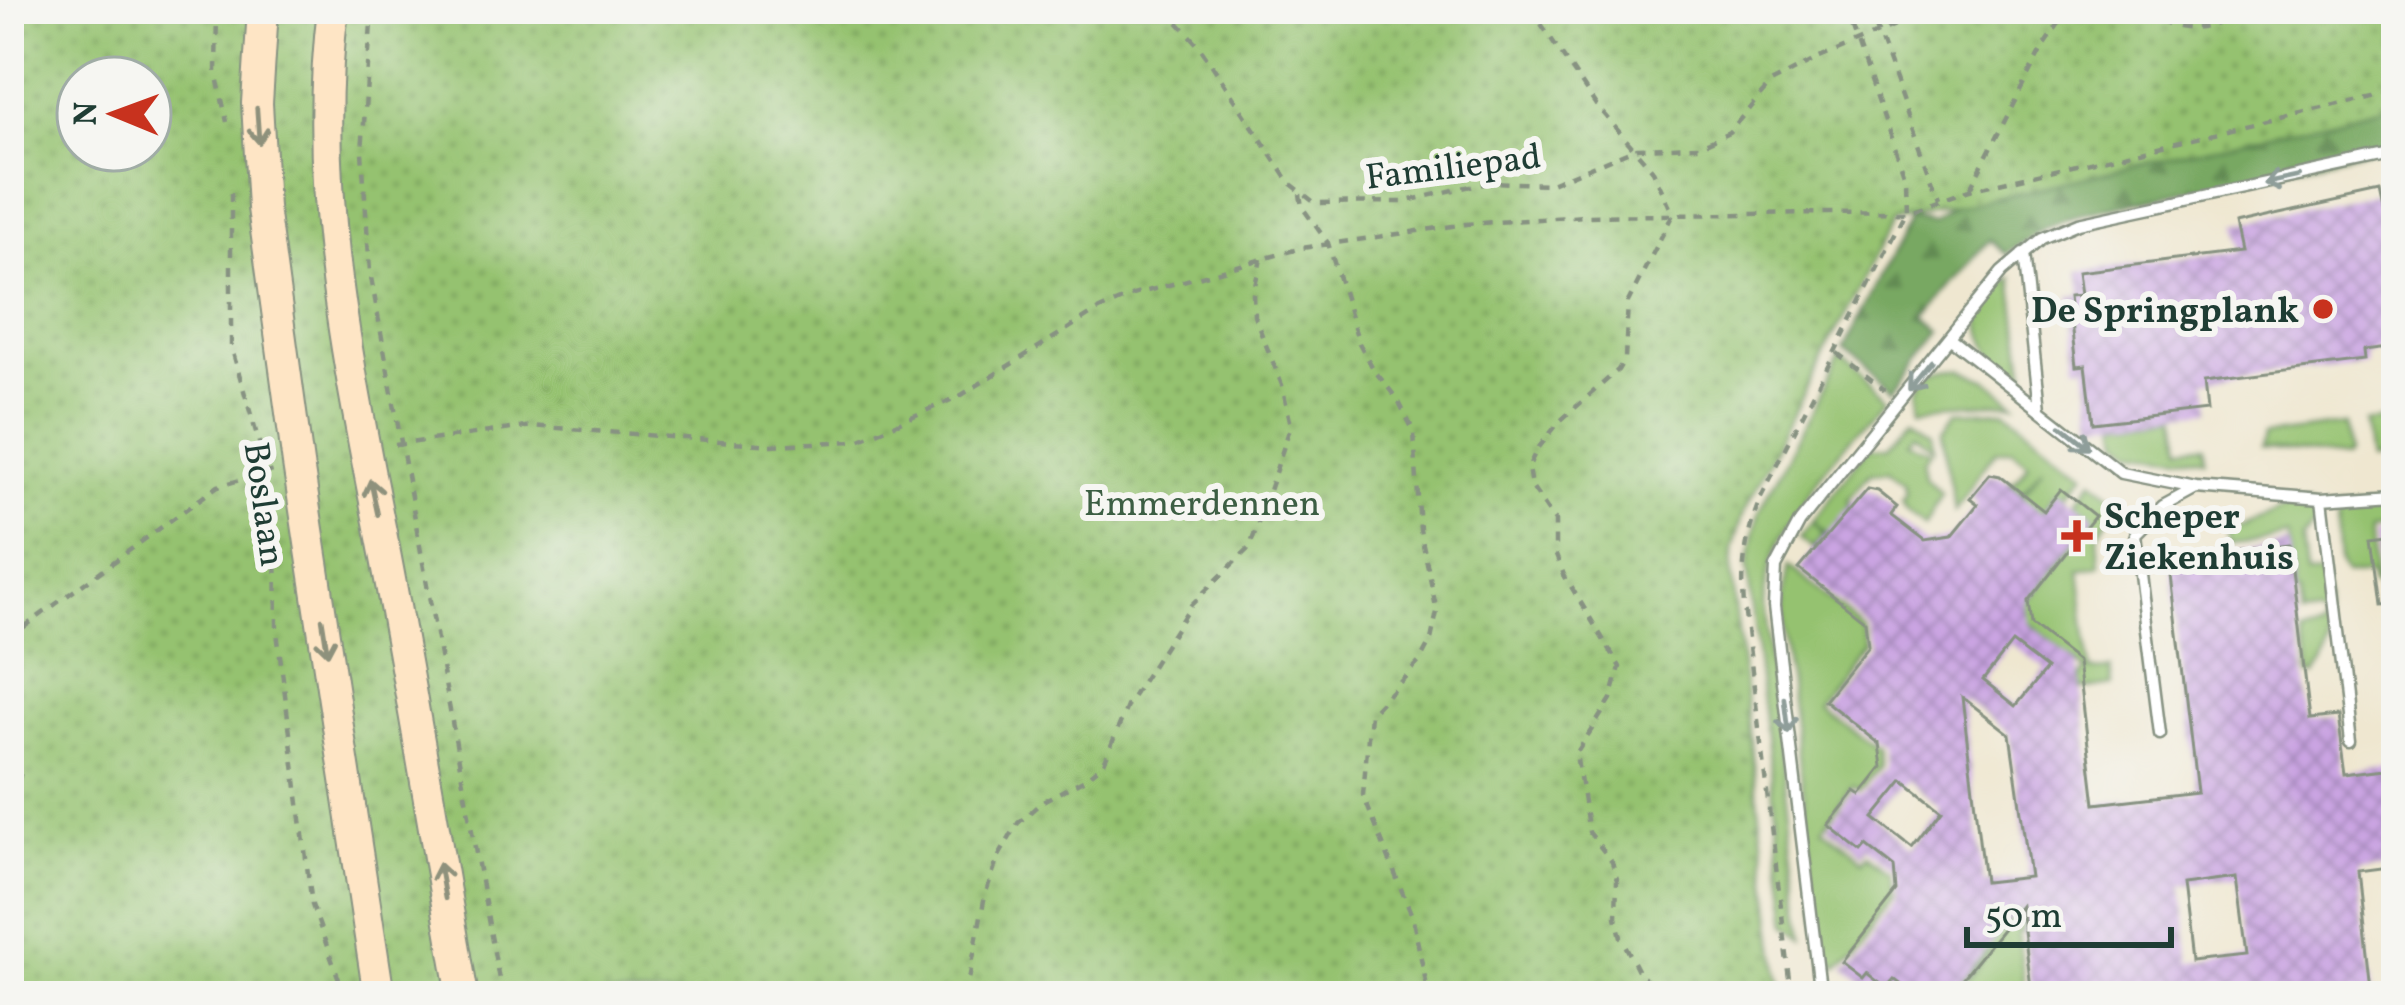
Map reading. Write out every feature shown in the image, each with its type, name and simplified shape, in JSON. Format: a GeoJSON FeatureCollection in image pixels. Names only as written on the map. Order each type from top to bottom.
{"type":"FeatureCollection","features":[{"type":"Feature","properties":{"kind":"main road","name":"Boslaan"},"geometry":{"type":"LineString","coordinates":[[263,9],[256,103],[283,468],[379,996]]}},
{"type":"Feature","properties":{"kind":"main road"},"geometry":{"type":"LineString","coordinates":[[333,9],[325,131],[328,213],[364,451],[463,996]]}},
{"type":"Feature","properties":{"kind":"lane"},"geometry":{"type":"LineString","coordinates":[[1821,996],[1774,607],[1776,567],[1799,522],[2002,272],[2042,238],[2078,224],[2396,155]]}},
{"type":"Feature","properties":{"kind":"lane"},"geometry":{"type":"LineString","coordinates":[[2023,254],[2039,408]]}},
{"type":"Feature","properties":{"kind":"lane"},"geometry":{"type":"LineString","coordinates":[[1950,339],[2121,473],[2196,488],[2322,498],[2396,494]]}},
{"type":"Feature","properties":{"kind":"lane"},"geometry":{"type":"LineString","coordinates":[[2160,734],[2135,533],[2163,506],[2196,488]]}},
{"type":"Feature","properties":{"kind":"lane"},"geometry":{"type":"LineString","coordinates":[[2322,498],[2350,741]]}},
{"type":"Feature","properties":{"kind":"path"},"geometry":{"type":"LineString","coordinates":[[217,9],[216,72],[228,125]]}},
{"type":"Feature","properties":{"kind":"path"},"geometry":{"type":"LineString","coordinates":[[372,9],[364,98],[363,198],[370,272],[502,996]]}},
{"type":"Feature","properties":{"kind":"path"},"geometry":{"type":"LineString","coordinates":[[1166,9],[1198,44],[1300,194],[1302,207],[1328,243],[1359,343],[1414,432],[1420,530],[1436,595],[1435,626],[1420,662],[1370,714],[1363,795],[1412,916],[1429,996]]}},
{"type":"Feature","properties":{"kind":"path"},"geometry":{"type":"LineString","coordinates":[[1531,9],[1598,107],[1637,148],[1666,193],[1673,214],[1628,302],[1625,358],[1618,370],[1560,421],[1528,468],[1531,486],[1555,521],[1555,554],[1564,575],[1620,668],[1611,699],[1576,754],[1589,832],[1612,862],[1617,879],[1621,937],[1640,974],[1664,996]]}},
{"type":"Feature","properties":{"kind":"path"},"geometry":{"type":"LineString","coordinates":[[1846,9],[1905,178],[1906,212]]}},
{"type":"Feature","properties":{"kind":"path"},"geometry":{"type":"LineString","coordinates":[[1869,9],[1938,199]]}},
{"type":"Feature","properties":{"kind":"path","name":"Familiepad"},"geometry":{"type":"LineString","coordinates":[[1300,194],[1330,206],[1417,200],[1488,182],[1548,184],[1637,148],[1685,148],[1719,139],[1771,83],[1939,9]]}},
{"type":"Feature","properties":{"kind":"path"},"geometry":{"type":"LineString","coordinates":[[1969,190],[2044,45],[2069,9]]}},
{"type":"Feature","properties":{"kind":"path"},"geometry":{"type":"LineString","coordinates":[[2146,9],[2169,26],[2184,30],[2219,23],[2243,9]]}},
{"type":"Feature","properties":{"kind":"path"},"geometry":{"type":"LineString","coordinates":[[364,451],[532,426],[770,445],[856,441],[960,396],[1114,304],[1328,243],[1466,224],[1673,214],[1906,212],[1969,190],[2396,91]]}},
{"type":"Feature","properties":{"kind":"path","name":"Boslaan"},"geometry":{"type":"LineString","coordinates":[[231,174],[231,346],[283,468],[271,488]]}},
{"type":"Feature","properties":{"kind":"path"},"geometry":{"type":"LineString","coordinates":[[966,996],[985,895],[998,858],[1018,824],[1043,801],[1104,763],[1128,704],[1191,605],[1250,547],[1291,425],[1282,385],[1254,314],[1261,259]]}},
{"type":"Feature","properties":{"kind":"path"},"geometry":{"type":"LineString","coordinates":[[1837,353],[1899,400]]}},
{"type":"Feature","properties":{"kind":"path"},"geometry":{"type":"LineString","coordinates":[[9,365],[14,380],[9,429]]}},
{"type":"Feature","properties":{"kind":"path"},"geometry":{"type":"LineString","coordinates":[[9,638],[218,486],[283,468]]}},
{"type":"Feature","properties":{"kind":"path","name":"Boslaan"},"geometry":{"type":"LineString","coordinates":[[275,517],[277,632],[312,905],[345,996]]}},
{"type":"Feature","properties":{"kind":"path"},"geometry":{"type":"LineString","coordinates":[[9,740],[21,772],[9,813]]}},
{"type":"Feature","properties":{"kind":"path"},"geometry":{"type":"LineString","coordinates":[[9,934],[19,947],[9,985]]}},
{"type":"Feature","properties":{"kind":"green space","name":"Emmerdennen"},"geometry":{"type":"Polygon","coordinates":[[[9,9],[2396,9],[2396,104],[1892,223],[1743,512],[1732,549],[1731,574],[1782,996],[9,996],[9,9]]]}},
{"type":"Feature","properties":{"kind":"green space"},"geometry":{"type":"Polygon","coordinates":[[[2396,95],[2396,144],[2084,214],[2046,228],[2006,254],[1989,240],[1925,316],[1942,331],[1894,390],[1843,351],[1910,220],[1934,223],[1965,202],[2396,95]]]}},
{"type":"Feature","properties":{"kind":"green space"},"geometry":{"type":"Polygon","coordinates":[[[2012,278],[2022,381],[1996,357],[1982,331],[1986,304],[2012,278]]]}},
{"type":"Feature","properties":{"kind":"green space"},"geometry":{"type":"Polygon","coordinates":[[[1839,360],[1888,398],[1791,519],[1777,546],[1763,606],[1805,936],[1789,923],[1747,567],[1759,513],[1839,360]]]}},
{"type":"Feature","properties":{"kind":"green space"},"geometry":{"type":"Polygon","coordinates":[[[1963,370],[1986,379],[2015,402],[1921,407],[1917,391],[1925,381],[1942,372],[1963,370]]]}},
{"type":"Feature","properties":{"kind":"green space"},"geometry":{"type":"Polygon","coordinates":[[[2006,410],[2086,472],[2067,495],[2060,490],[2041,515],[2019,498],[2044,465],[2021,492],[2008,482],[2015,481],[2029,462],[2013,449],[1996,451],[1954,511],[1943,431],[1957,412],[2006,410]]]}},
{"type":"Feature","properties":{"kind":"green space"},"geometry":{"type":"Polygon","coordinates":[[[2177,414],[2181,446],[2203,445],[2204,458],[2136,449],[2122,438],[2119,420],[2177,414]]]}},
{"type":"Feature","properties":{"kind":"green space"},"geometry":{"type":"Polygon","coordinates":[[[1913,416],[1933,431],[1934,448],[1916,431],[1909,440],[1931,451],[1924,460],[1926,477],[1941,494],[1924,524],[1903,500],[1906,483],[1890,470],[1872,472],[1851,500],[1854,504],[1835,536],[1815,522],[1835,542],[1826,535],[1815,548],[1801,537],[1872,446],[1890,445],[1913,416]]]}},
{"type":"Feature","properties":{"kind":"green space"},"geometry":{"type":"Polygon","coordinates":[[[2396,421],[2396,455],[2368,462],[2363,426],[2396,421]]]}},
{"type":"Feature","properties":{"kind":"green space"},"geometry":{"type":"Polygon","coordinates":[[[2342,425],[2343,460],[2261,448],[2264,435],[2342,425]]]}},
{"type":"Feature","properties":{"kind":"green space"},"geometry":{"type":"Polygon","coordinates":[[[2094,479],[2118,501],[2098,534],[2100,565],[2079,570],[2091,670],[2111,669],[2113,685],[2081,690],[2080,678],[2087,670],[2029,623],[2027,603],[2094,517],[2077,502],[2094,479]]]}},
{"type":"Feature","properties":{"kind":"green space"},"geometry":{"type":"Polygon","coordinates":[[[2293,504],[2310,508],[2316,525],[2303,542],[2307,577],[2323,576],[2329,616],[2328,652],[2315,676],[2309,676],[2304,634],[2322,631],[2325,622],[2317,616],[2302,618],[2288,537],[2231,543],[2229,531],[2293,504]]]}},
{"type":"Feature","properties":{"kind":"green space"},"geometry":{"type":"Polygon","coordinates":[[[2396,506],[2396,527],[2368,531],[2375,586],[2369,575],[2343,575],[2338,567],[2334,511],[2396,506]]]}},
{"type":"Feature","properties":{"kind":"green space"},"geometry":{"type":"Polygon","coordinates":[[[1788,566],[1861,623],[1863,643],[1818,701],[1875,746],[1878,766],[1860,790],[1854,786],[1823,826],[1862,857],[1868,852],[1890,870],[1893,890],[1836,962],[1824,952],[1783,630],[1782,596],[1788,566]]]}},
{"type":"Feature","properties":{"kind":"green space"},"geometry":{"type":"Polygon","coordinates":[[[2011,901],[2061,925],[2018,931],[2025,994],[1956,996],[1991,949],[1951,992],[1992,924],[2002,931],[2011,918],[2011,901]]]}},
{"type":"Feature","properties":{"kind":"building"},"geometry":{"type":"Polygon","coordinates":[[[2380,192],[2396,267],[2396,347],[2364,351],[2365,361],[2204,381],[2207,410],[2093,423],[2086,365],[2077,366],[2069,296],[2081,295],[2078,272],[2240,252],[2234,224],[2380,192]]]}},
{"type":"Feature","properties":{"kind":"building"},"geometry":{"type":"Polygon","coordinates":[[[1990,474],[2000,476],[2044,511],[2061,489],[2095,516],[2028,601],[2031,625],[2078,661],[2095,804],[2197,792],[2169,559],[2289,544],[2310,719],[2338,716],[2346,774],[2396,768],[2396,867],[2358,872],[2372,996],[2032,996],[2021,906],[1948,996],[1916,996],[1894,979],[1886,988],[1842,962],[1897,892],[1895,868],[1867,846],[1862,852],[1828,825],[1855,791],[1861,795],[1883,767],[1880,744],[1824,700],[1868,645],[1865,621],[1799,569],[1867,489],[1897,507],[1891,515],[1925,541],[1951,537],[1978,504],[1970,498],[1990,474]],[[2012,643],[1983,680],[2016,706],[2046,669],[2012,643]],[[1962,697],[1984,882],[2030,877],[2010,734],[1962,697]],[[1904,781],[1874,818],[1912,848],[1941,810],[1904,781]],[[2237,878],[2182,885],[2191,962],[2247,956],[2237,878]]]}},
{"type":"Feature","properties":{"kind":"building"},"geometry":{"type":"Polygon","coordinates":[[[2396,532],[2396,604],[2382,605],[2373,535],[2396,532]]]}},
{"type":"Feature","properties":{"kind":"place","name":"De Springplank"},"geometry":{"type":"Point","coordinates":[2323,309]}},
{"type":"Feature","properties":{"kind":"place","name":"Scheper Ziekenhuis"},"geometry":{"type":"Point","coordinates":[2077,536]}}]}
